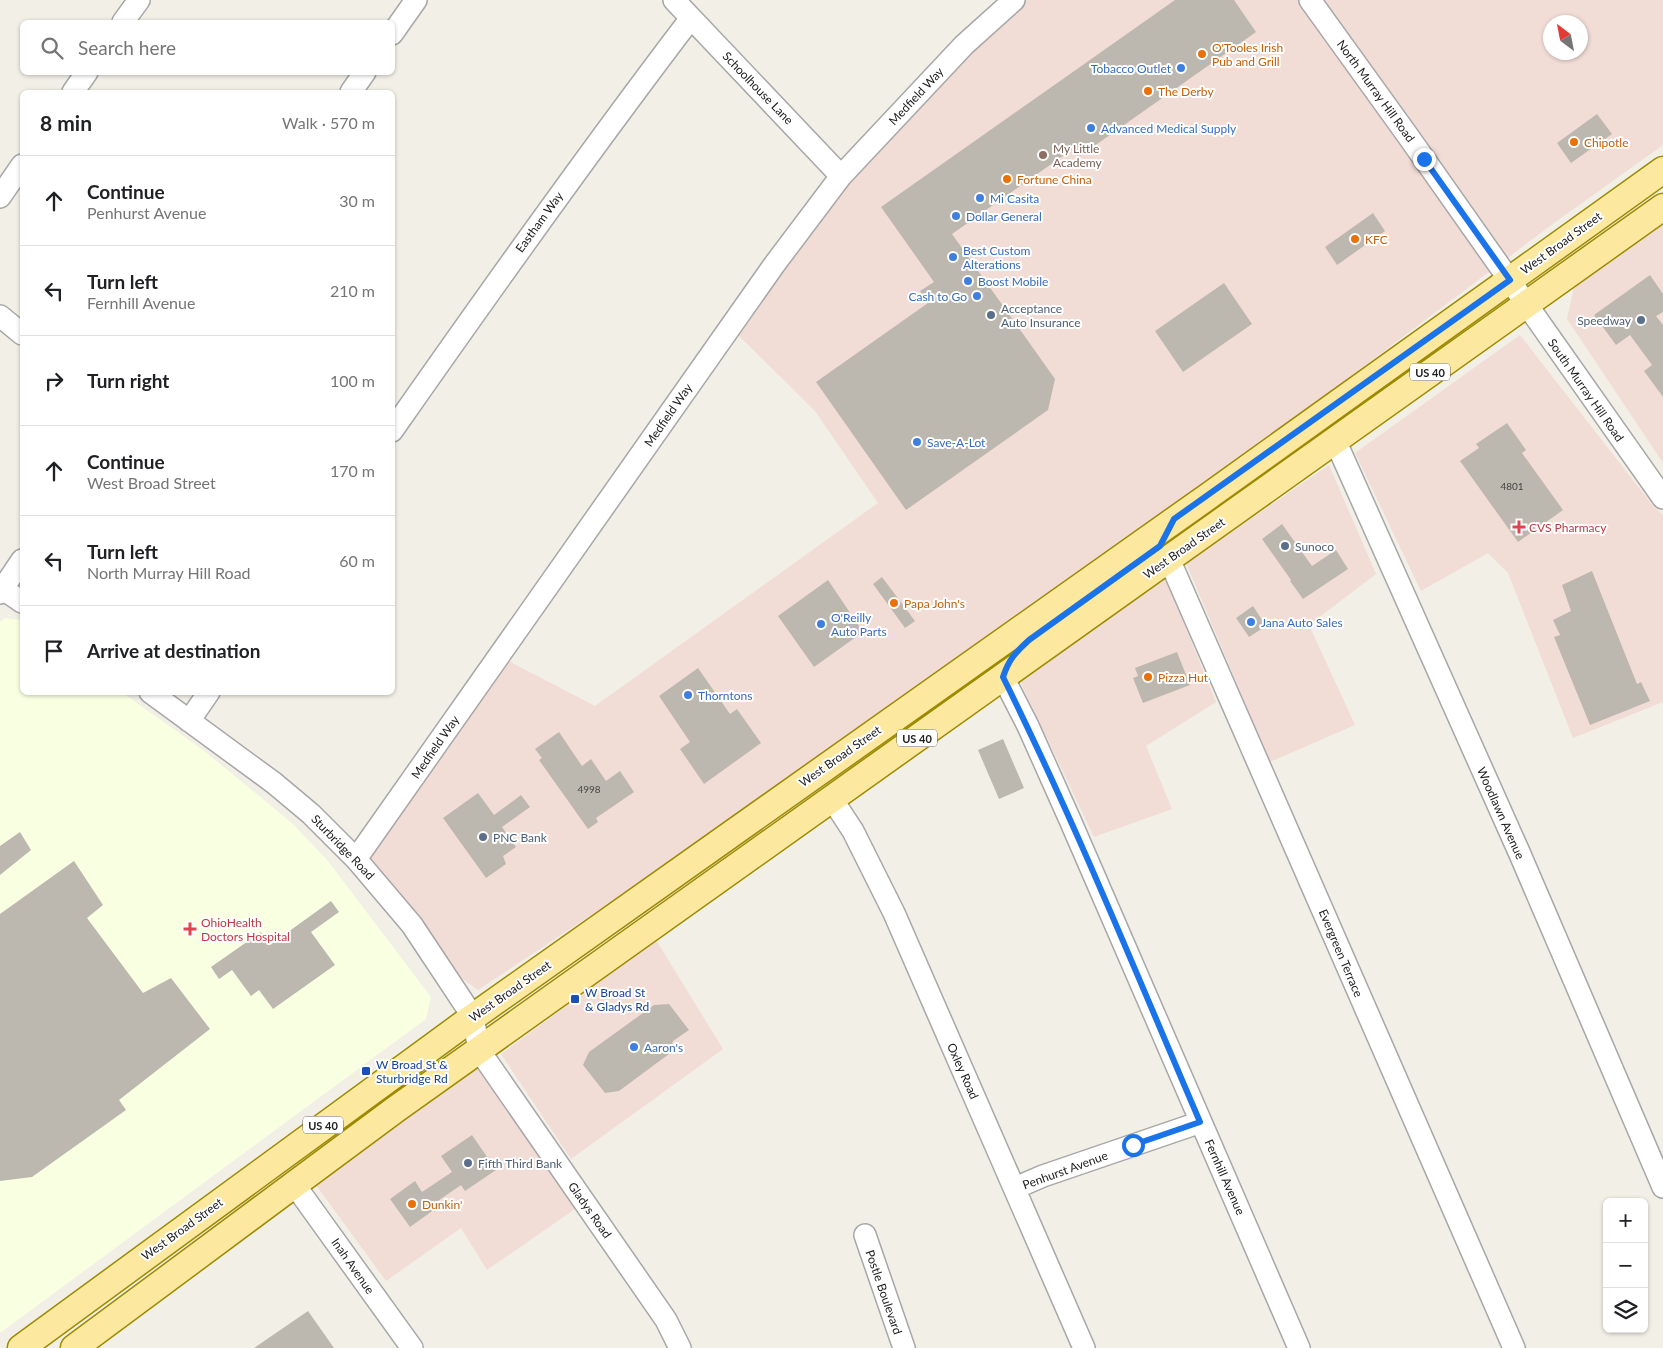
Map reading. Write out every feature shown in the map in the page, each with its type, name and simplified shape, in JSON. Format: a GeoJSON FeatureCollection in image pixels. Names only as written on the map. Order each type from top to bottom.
{"type":"FeatureCollection","features":[{"type":"Feature","properties":{"kind":"main road","name":"West Broad Street"},"geometry":{"type":"LineString","coordinates":[[20,1348],[473,1017],[1663,170]]}},
{"type":"Feature","properties":{"kind":"main road","name":"West Broad Street"},"geometry":{"type":"LineString","coordinates":[[74,1348],[294,1184],[479,1050],[1663,207]]}},
{"type":"Feature","properties":{"kind":"main road"},"geometry":{"type":"LineString","coordinates":[[1003,677],[1012,656],[1029,640],[1160,546],[1174,519]]}},
{"type":"Feature","properties":{"kind":"main road"},"geometry":{"type":"LineString","coordinates":[[654,926],[677,896],[751,843],[774,820],[830,778],[832,761]]}},
{"type":"Feature","properties":{"kind":"street"},"geometry":{"type":"LineString","coordinates":[[124,20],[139,0]]}},
{"type":"Feature","properties":{"kind":"street"},"geometry":{"type":"LineString","coordinates":[[395,30],[416,0]]}},
{"type":"Feature","properties":{"kind":"street","name":"Schoolhouse Lane"},"geometry":{"type":"LineString","coordinates":[[674,0],[841,176]]}},
{"type":"Feature","properties":{"kind":"street","name":"Medfield Way"},"geometry":{"type":"LineString","coordinates":[[356,859],[774,265],[841,176],[964,45],[1014,0]]}},
{"type":"Feature","properties":{"kind":"street","name":"North Murray Hill Road"},"geometry":{"type":"LineString","coordinates":[[1310,0],[1510,280]]}},
{"type":"Feature","properties":{"kind":"street","name":"Eastham Way"},"geometry":{"type":"LineString","coordinates":[[395,427],[543,216],[620,110],[691,18]]}},
{"type":"Feature","properties":{"kind":"street"},"geometry":{"type":"LineString","coordinates":[[74,90],[85,75]]}},
{"type":"Feature","properties":{"kind":"street"},"geometry":{"type":"LineString","coordinates":[[352,90],[363,75]]}},
{"type":"Feature","properties":{"kind":"street"},"geometry":{"type":"LineString","coordinates":[[0,198],[20,168]]}},
{"type":"Feature","properties":{"kind":"street","name":"South Murray Hill Road"},"geometry":{"type":"LineString","coordinates":[[1510,280],[1663,498]]}},
{"type":"Feature","properties":{"kind":"street"},"geometry":{"type":"LineString","coordinates":[[0,316],[20,332]]}},
{"type":"Feature","properties":{"kind":"street","name":"Woodlawn Avenue"},"geometry":{"type":"LineString","coordinates":[[1335,440],[1519,852],[1663,1187]]}},
{"type":"Feature","properties":{"kind":"street","name":"Evergreen Terrace"},"geometry":{"type":"LineString","coordinates":[[1169,559],[1514,1348]]}},
{"type":"Feature","properties":{"kind":"street"},"geometry":{"type":"LineString","coordinates":[[20,563],[1,589],[20,601]]}},
{"type":"Feature","properties":{"kind":"street","name":"Fernhill Avenue"},"geometry":{"type":"LineString","coordinates":[[1003,677],[1028,726],[1070,820],[1299,1348]]}},
{"type":"Feature","properties":{"kind":"street","name":"Sturbridge Road"},"geometry":{"type":"LineString","coordinates":[[154,695],[274,783],[311,814],[356,859],[412,925],[473,1017],[479,1050]]}},
{"type":"Feature","properties":{"kind":"street"},"geometry":{"type":"LineString","coordinates":[[188,721],[207,695]]}},
{"type":"Feature","properties":{"kind":"street","name":"Oxley Road"},"geometry":{"type":"LineString","coordinates":[[832,799],[853,831],[894,913],[1084,1348]]}},
{"type":"Feature","properties":{"kind":"street","name":"Gladys Road"},"geometry":{"type":"LineString","coordinates":[[479,1050],[666,1320],[680,1348]]}},
{"type":"Feature","properties":{"kind":"street","name":"Penhurst Avenue"},"geometry":{"type":"LineString","coordinates":[[1015,1188],[1043,1176],[1200,1122]]}},
{"type":"Feature","properties":{"kind":"street","name":"Inah Avenue"},"geometry":{"type":"LineString","coordinates":[[294,1184],[412,1348]]}},
{"type":"Feature","properties":{"kind":"street","name":"Postle Boulevard"},"geometry":{"type":"LineString","coordinates":[[865,1235],[904,1348]]}},
{"type":"Feature","properties":{"kind":"shaded area"},"geometry":{"type":"Polygon","coordinates":[[[1014,0],[1663,0],[1663,145],[1554,223],[1315,403],[1155,518],[647,878],[478,990],[434,958],[356,859],[499,656],[595,706],[878,503],[815,411],[730,327],[774,265],[1014,0]]]}},
{"type":"Feature","properties":{"kind":"shaded area"},"geometry":{"type":"Polygon","coordinates":[[[1663,224],[1663,463],[1567,319],[1574,287],[1663,224]]]}},
{"type":"Feature","properties":{"kind":"shaded area"},"geometry":{"type":"Polygon","coordinates":[[[1520,335],[1654,507],[1663,515],[1663,702],[1573,738],[1508,573],[1488,553],[1421,591],[1355,453],[1520,335]]]}},
{"type":"Feature","properties":{"kind":"shaded area"},"geometry":{"type":"Polygon","coordinates":[[[1329,465],[1376,574],[1309,625],[1355,725],[1270,762],[1186,563],[1329,465]]]}},
{"type":"Feature","properties":{"kind":"shaded area"},"geometry":{"type":"Polygon","coordinates":[[[1166,579],[1216,702],[1146,746],[1172,809],[1094,837],[1019,679],[1166,579]]]}},
{"type":"Feature","properties":{"kind":"shaded area","name":"OhioHealth Doctors Hospital"},"geometry":{"type":"Polygon","coordinates":[[[5,618],[20,620],[20,695],[126,695],[203,750],[292,823],[328,861],[431,997],[426,1019],[0,1333],[0,622],[5,618]]]}},
{"type":"Feature","properties":{"kind":"shaded area"},"geometry":{"type":"Polygon","coordinates":[[[656,940],[723,1049],[571,1159],[501,1054],[656,940]]]}},
{"type":"Feature","properties":{"kind":"shaded area"},"geometry":{"type":"Polygon","coordinates":[[[478,1065],[578,1207],[487,1270],[461,1228],[386,1281],[316,1185],[478,1065]]]}},
{"type":"Feature","properties":{"kind":"building"},"geometry":{"type":"Polygon","coordinates":[[[1175,0],[1234,0],[1256,32],[1080,156],[1074,148],[952,234],[1055,379],[1048,410],[906,510],[816,382],[928,303],[920,291],[934,282],[881,207],[1175,0]]]}},
{"type":"Feature","properties":{"kind":"building"},"geometry":{"type":"Polygon","coordinates":[[[1597,114],[1612,134],[1571,163],[1557,143],[1597,114]]]}},
{"type":"Feature","properties":{"kind":"building","name":"KFC"},"geometry":{"type":"Polygon","coordinates":[[[1373,213],[1385,231],[1337,265],[1325,247],[1373,213]]]}},
{"type":"Feature","properties":{"kind":"building"},"geometry":{"type":"Polygon","coordinates":[[[1650,275],[1663,294],[1663,312],[1656,316],[1663,325],[1663,397],[1644,371],[1652,365],[1630,335],[1616,345],[1594,315],[1650,275]]]}},
{"type":"Feature","properties":{"kind":"building"},"geometry":{"type":"Polygon","coordinates":[[[1224,283],[1252,324],[1183,372],[1155,331],[1224,283]]]}},
{"type":"Feature","properties":{"kind":"building","name":"CVS Pharmacy"},"geometry":{"type":"Polygon","coordinates":[[[1507,423],[1526,450],[1522,453],[1563,510],[1518,542],[1460,461],[1479,448],[1476,444],[1507,423]]]}},
{"type":"Feature","properties":{"kind":"building"},"geometry":{"type":"Polygon","coordinates":[[[1282,524],[1312,566],[1336,550],[1348,569],[1303,599],[1262,539],[1282,524]]]}},
{"type":"Feature","properties":{"kind":"building"},"geometry":{"type":"Polygon","coordinates":[[[1592,571],[1637,684],[1641,682],[1650,701],[1590,725],[1554,637],[1560,635],[1553,620],[1571,611],[1562,585],[1592,571]]]}},
{"type":"Feature","properties":{"kind":"building","name":"Papa John's"},"geometry":{"type":"Polygon","coordinates":[[[882,577],[915,621],[905,628],[873,584],[882,577]]]}},
{"type":"Feature","properties":{"kind":"building","name":"O'Reilly Auto Parts"},"geometry":{"type":"Polygon","coordinates":[[[828,580],[863,632],[814,667],[778,616],[828,580]]]}},
{"type":"Feature","properties":{"kind":"building","name":"Jana Auto Sales"},"geometry":{"type":"Polygon","coordinates":[[[1253,606],[1266,626],[1249,637],[1236,618],[1253,606]]]}},
{"type":"Feature","properties":{"kind":"building"},"geometry":{"type":"Polygon","coordinates":[[[1177,652],[1190,685],[1143,703],[1133,678],[1138,676],[1135,668],[1177,652]]]}},
{"type":"Feature","properties":{"kind":"building"},"geometry":{"type":"Polygon","coordinates":[[[698,668],[730,714],[737,709],[761,743],[704,784],[680,749],[690,742],[659,696],[698,668]]]}},
{"type":"Feature","properties":{"kind":"building"},"geometry":{"type":"Polygon","coordinates":[[[559,732],[582,766],[591,759],[606,781],[620,771],[634,792],[596,818],[598,822],[588,829],[539,760],[542,758],[535,749],[559,732]]]}},
{"type":"Feature","properties":{"kind":"building"},"geometry":{"type":"Polygon","coordinates":[[[1003,739],[1024,788],[999,799],[978,750],[1003,739]]]}},
{"type":"Feature","properties":{"kind":"building","name":"PNC Bank"},"geometry":{"type":"Polygon","coordinates":[[[478,793],[494,815],[521,795],[530,807],[502,827],[516,847],[503,856],[506,864],[486,878],[443,818],[478,793]]]}},
{"type":"Feature","properties":{"kind":"building"},"geometry":{"type":"Polygon","coordinates":[[[20,832],[31,850],[0,875],[0,846],[20,832]]]}},
{"type":"Feature","properties":{"kind":"building"},"geometry":{"type":"Polygon","coordinates":[[[74,861],[103,905],[87,918],[143,993],[171,978],[210,1029],[119,1100],[126,1110],[32,1177],[0,1181],[0,914],[74,861]]]}},
{"type":"Feature","properties":{"kind":"building"},"geometry":{"type":"Polygon","coordinates":[[[331,901],[339,912],[311,932],[335,965],[273,1009],[259,990],[251,996],[232,970],[219,979],[211,967],[261,932],[270,945],[331,901]]]}},
{"type":"Feature","properties":{"kind":"building","name":"Aaron's"},"geometry":{"type":"Polygon","coordinates":[[[669,1004],[689,1030],[673,1041],[669,1054],[619,1091],[605,1093],[583,1065],[589,1052],[654,1005],[669,1004]]]}},
{"type":"Feature","properties":{"kind":"building"},"geometry":{"type":"Polygon","coordinates":[[[472,1135],[496,1170],[465,1191],[461,1185],[432,1205],[435,1209],[410,1227],[390,1199],[415,1181],[422,1192],[452,1172],[441,1156],[472,1135]]]}},
{"type":"Feature","properties":{"kind":"building"},"geometry":{"type":"Polygon","coordinates":[[[308,1311],[334,1348],[254,1348],[308,1311]]]}},
{"type":"Feature","properties":{"kind":"place","name":"O'Tooles Irish Pub and Grill"},"geometry":{"type":"Point","coordinates":[1202,54]}},
{"type":"Feature","properties":{"kind":"place","name":"Tobacco Outlet"},"geometry":{"type":"Point","coordinates":[1181,68]}},
{"type":"Feature","properties":{"kind":"place","name":"The Derby"},"geometry":{"type":"Point","coordinates":[1148,91]}},
{"type":"Feature","properties":{"kind":"place","name":"Advanced Medical Supply"},"geometry":{"type":"Point","coordinates":[1091,128]}},
{"type":"Feature","properties":{"kind":"place","name":"Chipotle"},"geometry":{"type":"Point","coordinates":[1574,142]}},
{"type":"Feature","properties":{"kind":"place","name":"My Little Academy"},"geometry":{"type":"Point","coordinates":[1043,155]}},
{"type":"Feature","properties":{"kind":"place","name":"Fortune China"},"geometry":{"type":"Point","coordinates":[1007,179]}},
{"type":"Feature","properties":{"kind":"place","name":"Mi Casita"},"geometry":{"type":"Point","coordinates":[980,198]}},
{"type":"Feature","properties":{"kind":"place","name":"Dollar General"},"geometry":{"type":"Point","coordinates":[956,216]}},
{"type":"Feature","properties":{"kind":"place","name":"KFC"},"geometry":{"type":"Point","coordinates":[1355,239]}},
{"type":"Feature","properties":{"kind":"place","name":"Best Custom Alterations"},"geometry":{"type":"Point","coordinates":[953,257]}},
{"type":"Feature","properties":{"kind":"place","name":"Boost Mobile"},"geometry":{"type":"Point","coordinates":[968,281]}},
{"type":"Feature","properties":{"kind":"place","name":"Cash to Go"},"geometry":{"type":"Point","coordinates":[977,296]}},
{"type":"Feature","properties":{"kind":"place","name":"Acceptance Auto Insurance"},"geometry":{"type":"Point","coordinates":[991,315]}},
{"type":"Feature","properties":{"kind":"place","name":"Speedway"},"geometry":{"type":"Point","coordinates":[1641,320]}},
{"type":"Feature","properties":{"kind":"place","name":"Save-A-Lot"},"geometry":{"type":"Point","coordinates":[917,442]}},
{"type":"Feature","properties":{"kind":"place","name":"CVS Pharmacy"},"geometry":{"type":"Point","coordinates":[1519,527]}},
{"type":"Feature","properties":{"kind":"place","name":"Sunoco"},"geometry":{"type":"Point","coordinates":[1285,546]}},
{"type":"Feature","properties":{"kind":"place","name":"Papa John's"},"geometry":{"type":"Point","coordinates":[894,603]}},
{"type":"Feature","properties":{"kind":"place","name":"Jana Auto Sales"},"geometry":{"type":"Point","coordinates":[1251,622]}},
{"type":"Feature","properties":{"kind":"place","name":"O'Reilly Auto Parts"},"geometry":{"type":"Point","coordinates":[821,624]}},
{"type":"Feature","properties":{"kind":"place","name":"Pizza Hut"},"geometry":{"type":"Point","coordinates":[1148,677]}},
{"type":"Feature","properties":{"kind":"place","name":"Thorntons"},"geometry":{"type":"Point","coordinates":[688,695]}},
{"type":"Feature","properties":{"kind":"place","name":"PNC Bank"},"geometry":{"type":"Point","coordinates":[483,837]}},
{"type":"Feature","properties":{"kind":"place","name":"OhioHealth Doctors Hospital"},"geometry":{"type":"Point","coordinates":[190,929]}},
{"type":"Feature","properties":{"kind":"place","name":"W Broad St & Gladys Rd"},"geometry":{"type":"Point","coordinates":[575,999]}},
{"type":"Feature","properties":{"kind":"place","name":"Aaron's"},"geometry":{"type":"Point","coordinates":[634,1047]}},
{"type":"Feature","properties":{"kind":"place","name":"W Broad St & Sturbridge Rd"},"geometry":{"type":"Point","coordinates":[366,1071]}},
{"type":"Feature","properties":{"kind":"place","name":"Fifth Third Bank"},"geometry":{"type":"Point","coordinates":[468,1163]}},
{"type":"Feature","properties":{"kind":"place","name":"Dunkin'"},"geometry":{"type":"Point","coordinates":[412,1204]}},
{"type":"Feature","properties":{"kind":"route"},"geometry":{"type":"LineString","coordinates":[[1133,1145],[1200,1122],[1070,820],[1028,726],[1003,677],[1012,656],[1029,640],[1160,546],[1174,519],[1510,280],[1424,159]]}}]}
